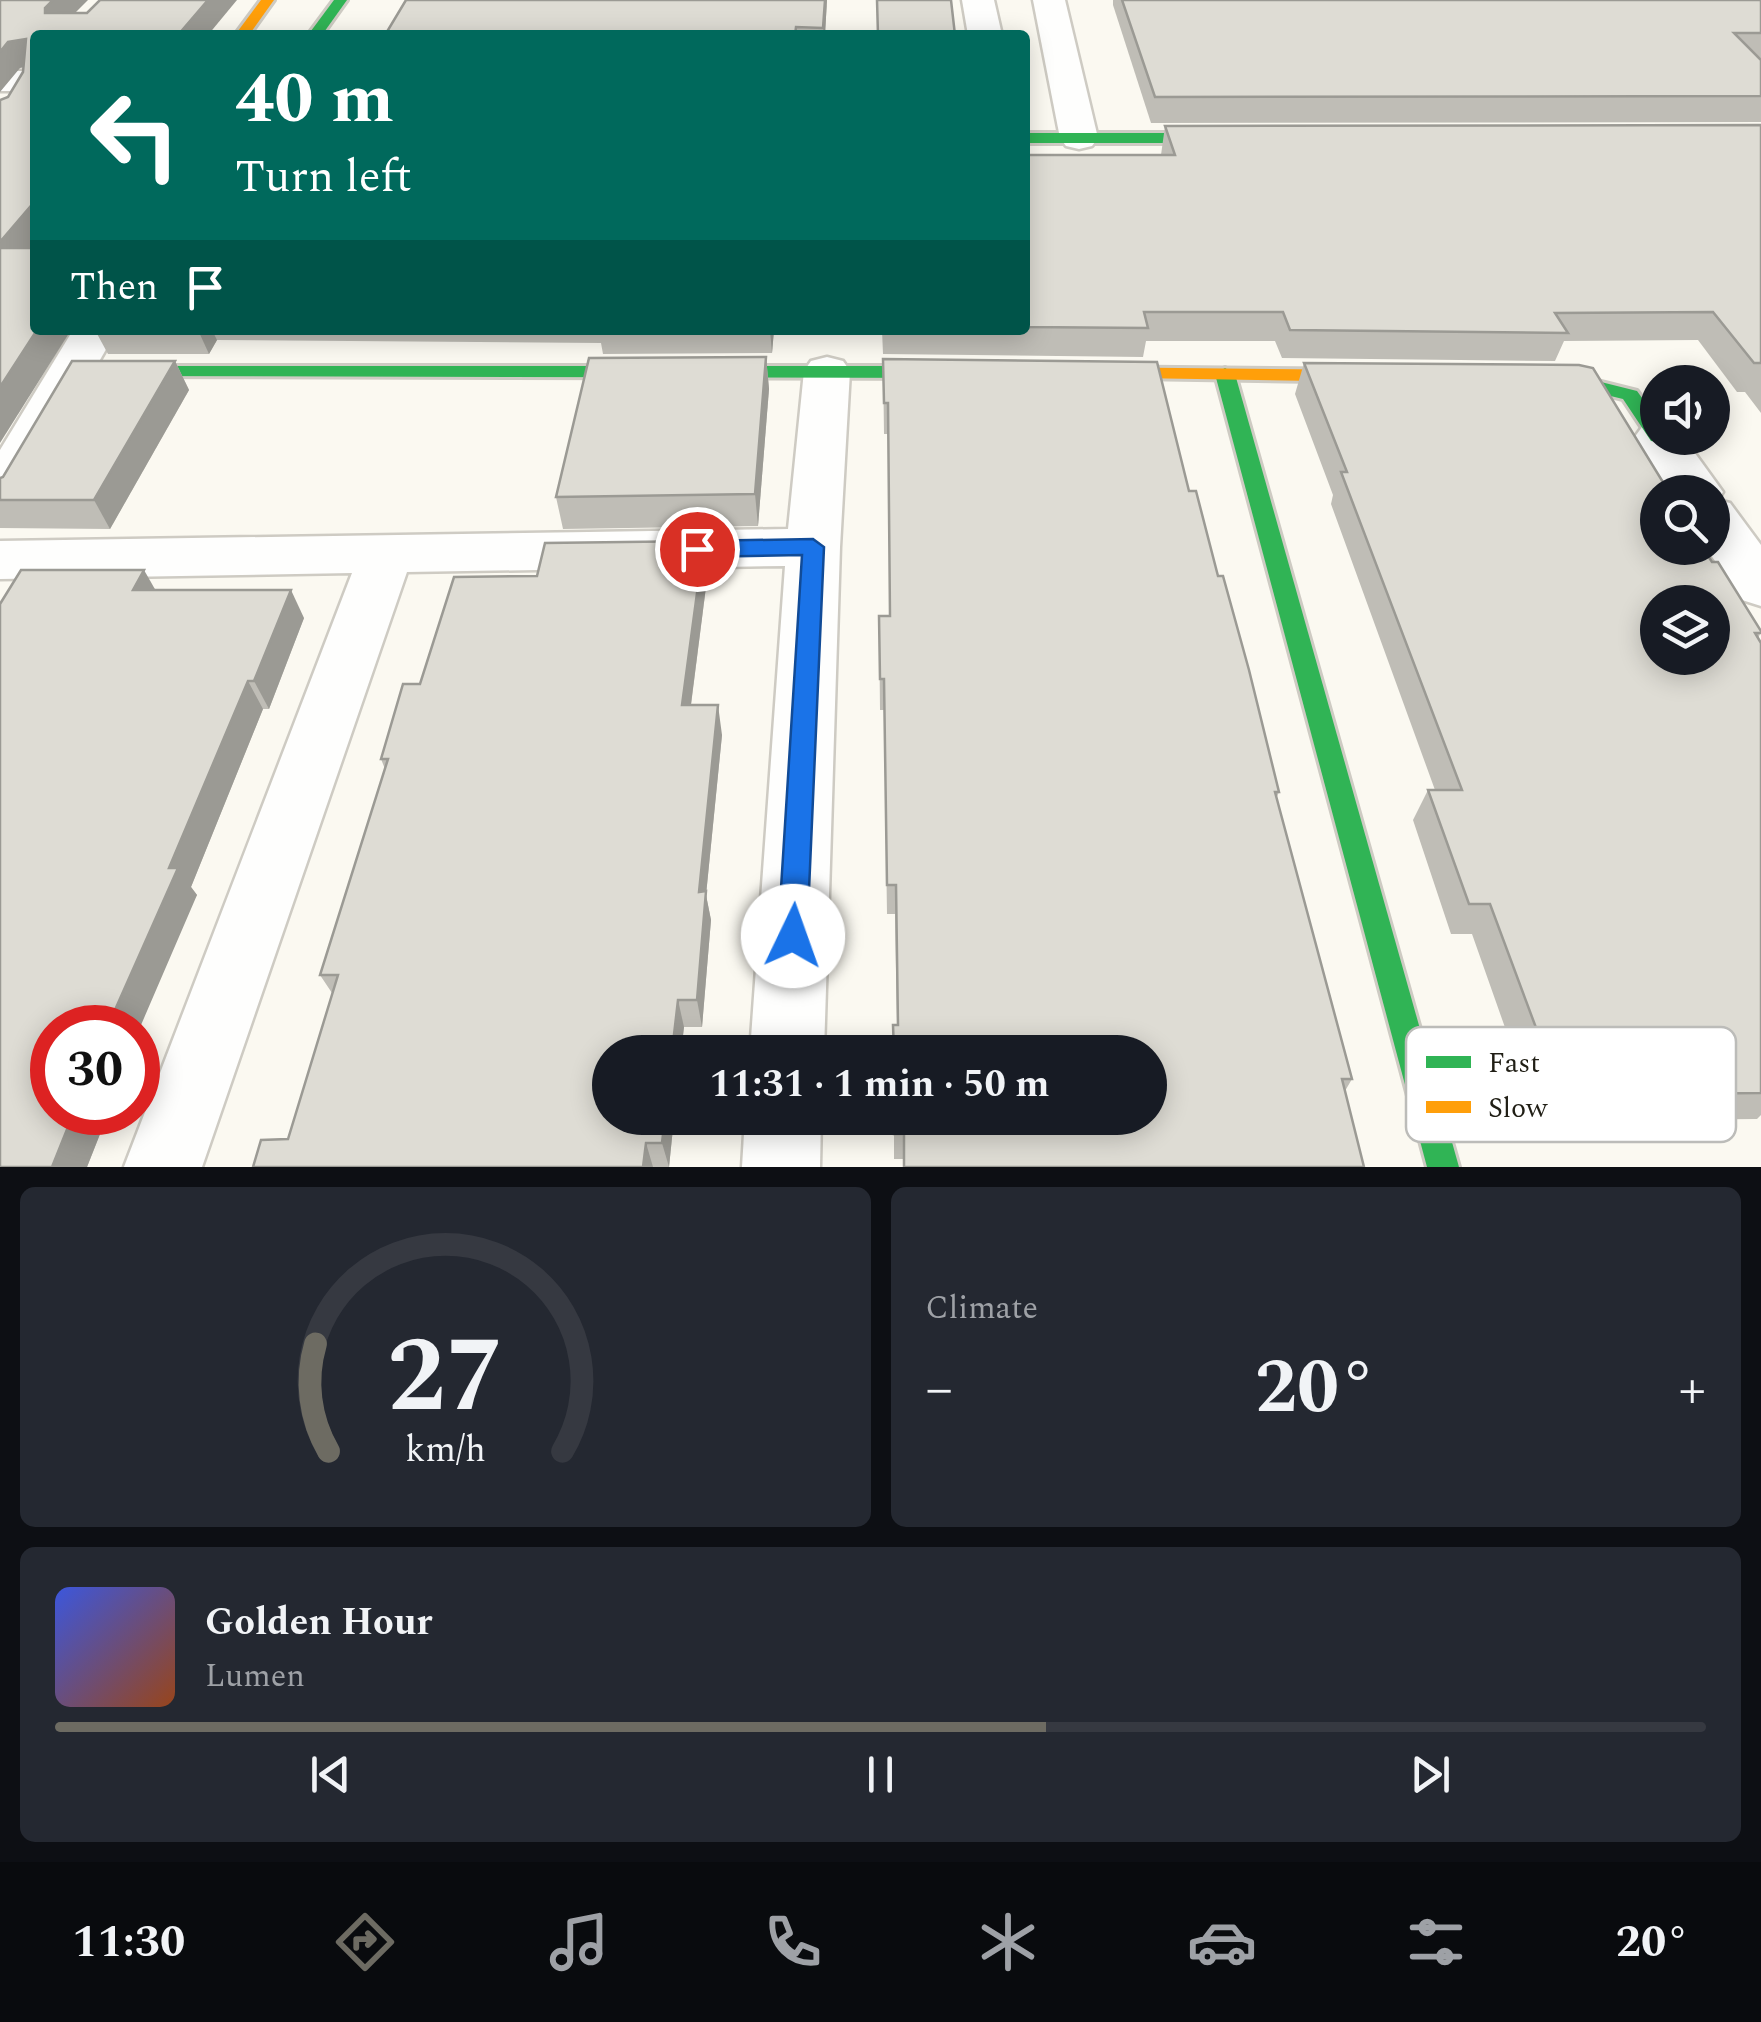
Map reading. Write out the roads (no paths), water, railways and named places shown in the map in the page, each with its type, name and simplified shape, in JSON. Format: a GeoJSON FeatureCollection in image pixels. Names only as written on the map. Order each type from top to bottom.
{"type":"FeatureCollection","features":[{"type":"Feature","properties":{"kind":"street"},"geometry":{"type":"LineString","coordinates":[[246,30],[268,0]]}},
{"type":"Feature","properties":{"kind":"street"},"geometry":{"type":"LineString","coordinates":[[319,30],[341,0]]}},
{"type":"Feature","properties":{"kind":"street"},"geometry":{"type":"LineString","coordinates":[[978,0],[985,30]]}},
{"type":"Feature","properties":{"kind":"street"},"geometry":{"type":"LineString","coordinates":[[1049,0],[1079,138]]}},
{"type":"Feature","properties":{"kind":"street"},"geometry":{"type":"LineString","coordinates":[[0,118],[22,80]]}},
{"type":"Feature","properties":{"kind":"street"},"geometry":{"type":"LineString","coordinates":[[1030,138],[1254,138]]}},
{"type":"Feature","properties":{"kind":"street"},"geometry":{"type":"LineString","coordinates":[[0,492],[84,351],[986,372]]}},
{"type":"Feature","properties":{"kind":"street"},"geometry":{"type":"LineString","coordinates":[[787,1035],[813,547],[827,371]]}},
{"type":"Feature","properties":{"kind":"street"},"geometry":{"type":"LineString","coordinates":[[1066,373],[1405,377]]}},
{"type":"Feature","properties":{"kind":"street"},"geometry":{"type":"LineString","coordinates":[[1225,374],[1406,1032]]}},
{"type":"Feature","properties":{"kind":"street"},"geometry":{"type":"LineString","coordinates":[[1505,378],[1565,379],[1630,395],[1640,410]]}},
{"type":"Feature","properties":{"kind":"street"},"geometry":{"type":"LineString","coordinates":[[1730,542],[1761,586]]}},
{"type":"Feature","properties":{"kind":"street"},"geometry":{"type":"LineString","coordinates":[[0,560],[813,547]]}},
{"type":"Feature","properties":{"kind":"street"},"geometry":{"type":"LineString","coordinates":[[163,1167],[387,554]]}},
{"type":"Feature","properties":{"kind":"street"},"geometry":{"type":"LineString","coordinates":[[780,1167],[782,1135]]}},
{"type":"Feature","properties":{"kind":"street"},"geometry":{"type":"LineString","coordinates":[[1436,1142],[1443,1167]]}}]}
